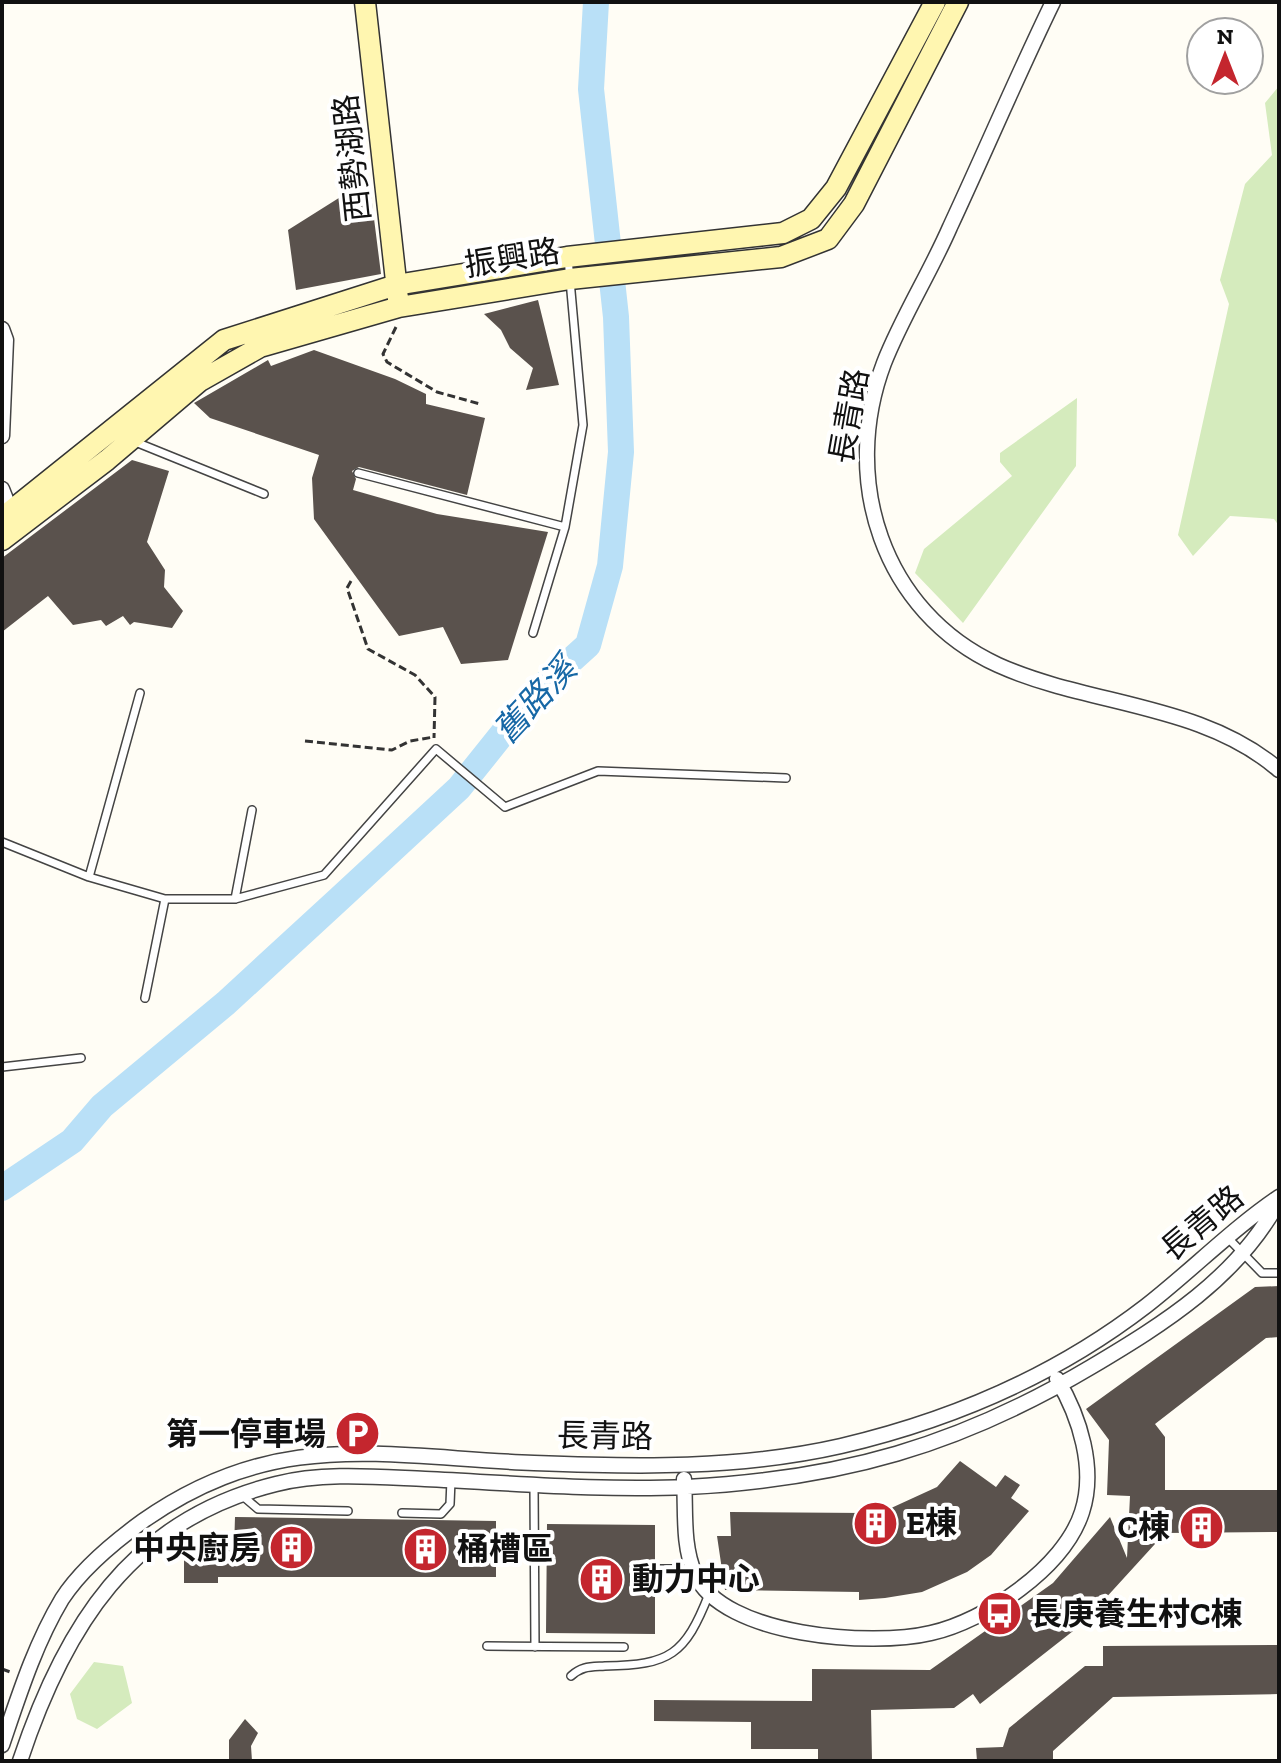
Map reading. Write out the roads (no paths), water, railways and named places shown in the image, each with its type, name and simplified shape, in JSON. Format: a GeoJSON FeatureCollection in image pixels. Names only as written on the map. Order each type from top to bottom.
{"type":"FeatureCollection","features":[{"type":"Feature","properties":{"kind":"street","name":"西勢湖路"},"geometry":{"type":"LineString","coordinates":[[365,2],[399,307]]}},
{"type":"Feature","properties":{"kind":"street","name":"振興路"},"geometry":{"type":"LineString","coordinates":[[124,434],[224,340],[396,285],[567,257],[783,233],[811,219],[826,204],[849,165],[935,2]]}},
{"type":"Feature","properties":{"kind":"street","name":"振興路"},"geometry":{"type":"LineString","coordinates":[[8,524],[124,434],[232,360],[260,347],[399,307],[570,279],[781,257],[828,239],[854,204],[958,2]]}},
{"type":"Feature","properties":{"kind":"street","name":"長青路"},"geometry":{"type":"LineString","coordinates":[[1053,2],[884,363],[871,410],[865,458],[866,485],[879,533],[891,561],[918,603],[937,623],[997,664],[1214,731],[1263,756],[1279,770]]}},
{"type":"Feature","properties":{"kind":"street"},"geometry":{"type":"LineString","coordinates":[[2,329],[6,340],[2,436]]}},
{"type":"Feature","properties":{"kind":"street"},"geometry":{"type":"LineString","coordinates":[[2,489],[8,524]]}},
{"type":"Feature","properties":{"kind":"street","name":"長青路"},"geometry":{"type":"LineString","coordinates":[[2,1745],[30,1665],[64,1597],[120,1538],[197,1487],[222,1476],[260,1463],[381,1451],[567,1465],[684,1465],[802,1454],[870,1438],[955,1414],[1080,1353],[1228,1238],[1248,1217],[1279,1199]]}},
{"type":"Feature","properties":{"kind":"street","name":"長青路"},"geometry":{"type":"LineString","coordinates":[[20,1761],[53,1671],[86,1615],[116,1578],[143,1552],[211,1507],[278,1483],[345,1478],[685,1487],[760,1482],[844,1470],[949,1437],[1007,1413],[1060,1385],[1170,1317],[1209,1287],[1245,1253],[1263,1230],[1279,1199]]}},
{"type":"Feature","properties":{"kind":"street"},"geometry":{"type":"LineString","coordinates":[[684,1465],[687,1537],[694,1569],[709,1594],[751,1619],[788,1629],[855,1637],[897,1638],[931,1633],[994,1608],[1040,1571],[1070,1536],[1082,1512],[1087,1468],[1083,1442],[1060,1385],[1050,1369]]}},
{"type":"Feature","properties":{"kind":"lane"},"geometry":{"type":"LineString","coordinates":[[533,633],[565,527],[583,425],[567,257]]}},
{"type":"Feature","properties":{"kind":"lane"},"geometry":{"type":"LineString","coordinates":[[124,434],[264,494]]}},
{"type":"Feature","properties":{"kind":"lane"},"geometry":{"type":"LineString","coordinates":[[358,473],[565,527]]}},
{"type":"Feature","properties":{"kind":"lane"},"geometry":{"type":"LineString","coordinates":[[89,877],[140,693]]}},
{"type":"Feature","properties":{"kind":"lane"},"geometry":{"type":"LineString","coordinates":[[2,842],[89,877],[165,899],[235,899],[324,875],[436,749],[505,807],[598,771],[786,778]]}},
{"type":"Feature","properties":{"kind":"lane"},"geometry":{"type":"LineString","coordinates":[[235,899],[252,810]]}},
{"type":"Feature","properties":{"kind":"lane"},"geometry":{"type":"LineString","coordinates":[[145,998],[165,899]]}},
{"type":"Feature","properties":{"kind":"lane"},"geometry":{"type":"LineString","coordinates":[[2,1067],[81,1058]]}},
{"type":"Feature","properties":{"kind":"lane"},"geometry":{"type":"LineString","coordinates":[[1228,1238],[1262,1273],[1279,1273]]}},
{"type":"Feature","properties":{"kind":"lane"},"geometry":{"type":"LineString","coordinates":[[345,1453],[345,1478]]}},
{"type":"Feature","properties":{"kind":"lane"},"geometry":{"type":"LineString","coordinates":[[402,1513],[441,1514],[450,1504],[451,1480]]}},
{"type":"Feature","properties":{"kind":"lane"},"geometry":{"type":"LineString","coordinates":[[534,1483],[535,1647]]}},
{"type":"Feature","properties":{"kind":"lane"},"geometry":{"type":"LineString","coordinates":[[242,1495],[258,1509],[348,1511]]}},
{"type":"Feature","properties":{"kind":"lane"},"geometry":{"type":"LineString","coordinates":[[659,1569],[694,1569]]}},
{"type":"Feature","properties":{"kind":"lane"},"geometry":{"type":"LineString","coordinates":[[571,1676],[581,1667],[646,1666],[674,1656],[694,1631],[709,1594]]}},
{"type":"Feature","properties":{"kind":"lane"},"geometry":{"type":"LineString","coordinates":[[487,1646],[624,1647]]}},
{"type":"Feature","properties":{"kind":"waterway","name":"舊路溪"},"geometry":{"type":"LineString","coordinates":[[2,1188],[72,1141],[102,1106],[226,1003],[459,788],[535,693],[588,645],[610,566],[621,452],[616,317],[591,89],[596,2]]}},
{"type":"Feature","properties":{"kind":"place","name":"第一停車場"},"geometry":{"type":"Point","coordinates":[357,1434]}},
{"type":"Feature","properties":{"kind":"place","name":"E棟"},"geometry":{"type":"Point","coordinates":[875,1523]}},
{"type":"Feature","properties":{"kind":"place","name":"C棟"},"geometry":{"type":"Point","coordinates":[1201,1527]}},
{"type":"Feature","properties":{"kind":"place","name":"中央廚房"},"geometry":{"type":"Point","coordinates":[292,1548]}},
{"type":"Feature","properties":{"kind":"place","name":"桶槽區"},"geometry":{"type":"Point","coordinates":[426,1549]}},
{"type":"Feature","properties":{"kind":"place","name":"動力中心"},"geometry":{"type":"Point","coordinates":[601,1579]}},
{"type":"Feature","properties":{"kind":"place","name":"長庚養生村C棟"},"geometry":{"type":"Point","coordinates":[999,1614]}}]}
